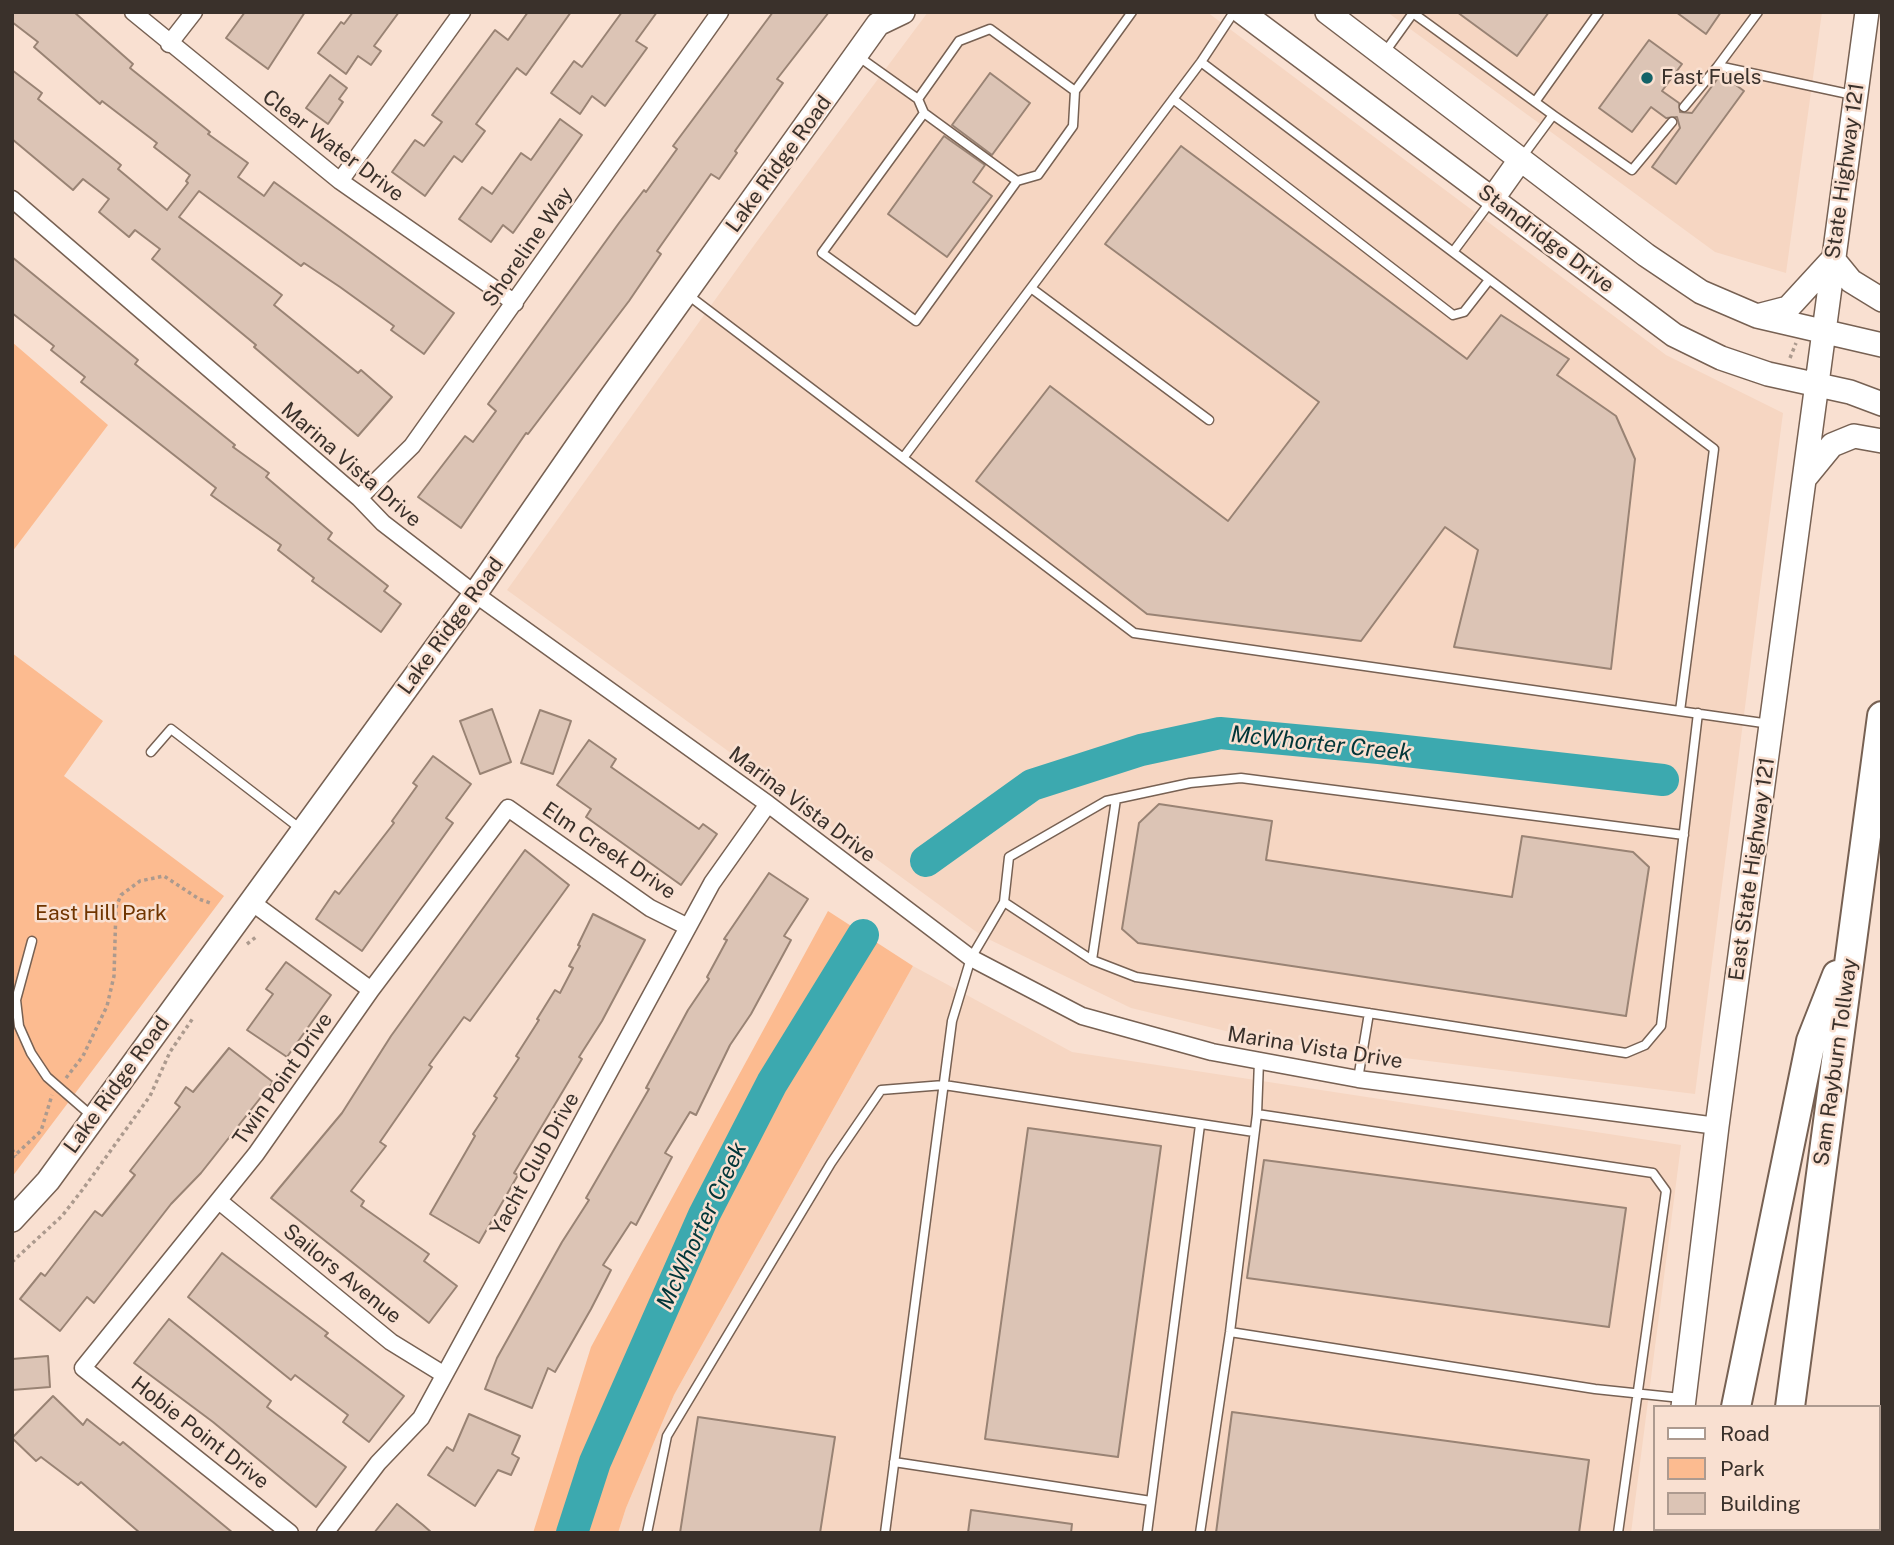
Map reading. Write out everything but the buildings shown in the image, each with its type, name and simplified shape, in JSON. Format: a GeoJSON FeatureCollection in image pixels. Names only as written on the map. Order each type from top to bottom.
{"type":"FeatureCollection","features":[{"type":"Feature","properties":{"kind":"highway","name":"Sam Rayburn Tollway"},"geometry":{"type":"LineString","coordinates":[[1790,1405],[1882,716]]}},
{"type":"Feature","properties":{"kind":"highway"},"geometry":{"type":"LineString","coordinates":[[1736,1405],[1811,1041],[1853,933]]}},
{"type":"Feature","properties":{"kind":"street","name":"Clear Water Drive"},"geometry":{"type":"LineString","coordinates":[[133,12],[340,181],[515,303]]}},
{"type":"Feature","properties":{"kind":"street"},"geometry":{"type":"LineString","coordinates":[[169,44],[194,12]]}},
{"type":"Feature","properties":{"kind":"street"},"geometry":{"type":"LineString","coordinates":[[340,181],[461,12]]}},
{"type":"Feature","properties":{"kind":"street","name":"Shoreline Way"},"geometry":{"type":"LineString","coordinates":[[359,498],[412,446],[720,12]]}},
{"type":"Feature","properties":{"kind":"street","name":"Lake Ridge Road"},"geometry":{"type":"LineString","coordinates":[[12,1220],[48,1181],[475,594],[856,55],[879,18],[903,12]]}},
{"type":"Feature","properties":{"kind":"street","name":"Standridge Drive"},"geometry":{"type":"LineString","coordinates":[[1242,12],[1674,334],[1721,358],[1768,374],[1815,384],[1882,404]]}},
{"type":"Feature","properties":{"kind":"street"},"geometry":{"type":"LineString","coordinates":[[1327,12],[1646,255],[1701,292],[1757,316],[1882,345]]}},
{"type":"Feature","properties":{"kind":"street","name":"State Highway 121"},"geometry":{"type":"LineString","coordinates":[[1822,331],[1867,12]]}},
{"type":"Feature","properties":{"kind":"street"},"geometry":{"type":"LineString","coordinates":[[1493,198],[1520,160]]}},
{"type":"Feature","properties":{"kind":"street","name":"Marina Vista Drive"},"geometry":{"type":"LineString","coordinates":[[12,199],[359,498],[383,523],[475,594],[768,804],[971,958],[1082,1016],[1212,1052],[1358,1079],[1717,1126]]}},
{"type":"Feature","properties":{"kind":"street"},"geometry":{"type":"LineString","coordinates":[[1757,316],[1788,308],[1833,259],[1851,281],[1882,300]]}},
{"type":"Feature","properties":{"kind":"street","name":"East State Highway 121"},"geometry":{"type":"LineString","coordinates":[[1683,1402],[1717,1126],[1805,479],[1822,331]]}},
{"type":"Feature","properties":{"kind":"street"},"geometry":{"type":"LineString","coordinates":[[1805,479],[1832,445],[1854,436],[1882,440]]}},
{"type":"Feature","properties":{"kind":"street","name":"Yacht Club Drive"},"geometry":{"type":"LineString","coordinates":[[325,1533],[378,1463],[421,1418],[712,883],[768,804]]}},
{"type":"Feature","properties":{"kind":"street","name":"Elm Creek Drive"},"geometry":{"type":"LineString","coordinates":[[508,808],[650,908],[688,927]]}},
{"type":"Feature","properties":{"kind":"street","name":"Twin Point Drive"},"geometry":{"type":"LineString","coordinates":[[83,1368],[256,1154],[371,990],[508,808]]}},
{"type":"Feature","properties":{"kind":"street"},"geometry":{"type":"LineString","coordinates":[[250,901],[371,990]]}},
{"type":"Feature","properties":{"kind":"street","name":"Sailors Avenue"},"geometry":{"type":"LineString","coordinates":[[219,1201],[391,1342],[443,1374]]}},
{"type":"Feature","properties":{"kind":"street","name":"Hobie Point Drive"},"geometry":{"type":"LineString","coordinates":[[83,1368],[290,1533]]}},
{"type":"Feature","properties":{"kind":"lane"},"geometry":{"type":"LineString","coordinates":[[924,113],[822,253],[916,321],[1017,181],[1038,176],[1073,126],[1075,91],[1132,12]]}},
{"type":"Feature","properties":{"kind":"lane"},"geometry":{"type":"LineString","coordinates":[[903,458],[1201,62],[1234,12]]}},
{"type":"Feature","properties":{"kind":"lane"},"geometry":{"type":"LineString","coordinates":[[1423,21],[1429,12]]}},
{"type":"Feature","properties":{"kind":"lane"},"geometry":{"type":"LineString","coordinates":[[1535,102],[1599,12]]}},
{"type":"Feature","properties":{"kind":"lane"},"geometry":{"type":"LineString","coordinates":[[1684,107],[1758,12]]}},
{"type":"Feature","properties":{"kind":"lane"},"geometry":{"type":"LineString","coordinates":[[1383,55],[1413,13],[1632,170],[1672,122]]}},
{"type":"Feature","properties":{"kind":"lane"},"geometry":{"type":"LineString","coordinates":[[918,99],[959,41],[990,29],[1075,91]]}},
{"type":"Feature","properties":{"kind":"lane"},"geometry":{"type":"LineString","coordinates":[[856,55],[918,99],[924,113],[1017,181]]}},
{"type":"Feature","properties":{"kind":"lane"},"geometry":{"type":"LineString","coordinates":[[1201,62],[1714,449],[1680,711]]}},
{"type":"Feature","properties":{"kind":"lane"},"geometry":{"type":"LineString","coordinates":[[1718,66],[1856,96]]}},
{"type":"Feature","properties":{"kind":"lane"},"geometry":{"type":"LineString","coordinates":[[1173,99],[1453,314],[1464,312],[1489,279]]}},
{"type":"Feature","properties":{"kind":"lane"},"geometry":{"type":"LineString","coordinates":[[1520,160],[1553,115]]}},
{"type":"Feature","properties":{"kind":"lane"},"geometry":{"type":"LineString","coordinates":[[1453,252],[1493,198]]}},
{"type":"Feature","properties":{"kind":"lane"},"geometry":{"type":"LineString","coordinates":[[1031,288],[1209,420]]}},
{"type":"Feature","properties":{"kind":"lane"},"geometry":{"type":"LineString","coordinates":[[686,293],[1133,633],[1771,724]]}},
{"type":"Feature","properties":{"kind":"lane"},"geometry":{"type":"LineString","coordinates":[[1004,902],[1092,960],[1136,977],[1626,1053],[1645,1045],[1661,1026],[1698,713]]}},
{"type":"Feature","properties":{"kind":"lane"},"geometry":{"type":"LineString","coordinates":[[151,752],[171,729],[302,830]]}},
{"type":"Feature","properties":{"kind":"lane"},"geometry":{"type":"LineString","coordinates":[[885,1533],[952,1021],[971,958],[1004,902],[1009,856],[1105,801],[1190,783],[1241,778],[1684,835]]}},
{"type":"Feature","properties":{"kind":"lane"},"geometry":{"type":"LineString","coordinates":[[1092,960],[1116,799]]}},
{"type":"Feature","properties":{"kind":"lane"},"geometry":{"type":"LineString","coordinates":[[32,941],[16,1000],[19,1026],[31,1054],[58,1087],[93,1117]]}},
{"type":"Feature","properties":{"kind":"lane"},"geometry":{"type":"LineString","coordinates":[[1358,1079],[1369,1013]]}},
{"type":"Feature","properties":{"kind":"lane"},"geometry":{"type":"LineString","coordinates":[[1200,1533],[1230,1332],[1257,1114],[1259,1061]]}},
{"type":"Feature","properties":{"kind":"lane"},"geometry":{"type":"LineString","coordinates":[[646,1533],[667,1436],[831,1163],[881,1090],[944,1085],[1254,1132]]}},
{"type":"Feature","properties":{"kind":"lane"},"geometry":{"type":"LineString","coordinates":[[1257,1114],[1653,1173],[1665,1191],[1618,1533]]}},
{"type":"Feature","properties":{"kind":"lane"},"geometry":{"type":"LineString","coordinates":[[1147,1533],[1200,1125]]}},
{"type":"Feature","properties":{"kind":"lane"},"geometry":{"type":"LineString","coordinates":[[1230,1332],[1683,1402]]}},
{"type":"Feature","properties":{"kind":"lane"},"geometry":{"type":"LineString","coordinates":[[894,1462],[1151,1501]]}},
{"type":"Feature","properties":{"kind":"path"},"geometry":{"type":"LineString","coordinates":[[1789,360],[1798,337]]}},
{"type":"Feature","properties":{"kind":"path"},"geometry":{"type":"LineString","coordinates":[[12,1149],[14,1157],[41,1131],[50,1098],[83,1056],[107,1006],[114,976],[116,907],[121,895],[140,881],[164,876],[199,900],[213,904]]}},
{"type":"Feature","properties":{"kind":"path"},"geometry":{"type":"LineString","coordinates":[[245,945],[256,937]]}},
{"type":"Feature","properties":{"kind":"path"},"geometry":{"type":"LineString","coordinates":[[12,1262],[62,1216],[83,1189],[150,1096],[170,1052],[200,1009]]}},
{"type":"Feature","properties":{"kind":"shaded area"},"geometry":{"type":"Polygon","coordinates":[[[928,12],[1207,12],[1666,355],[1783,413],[1695,1094],[1267,1041],[1131,1008],[982,936],[507,590],[755,244],[928,12]]]}},
{"type":"Feature","properties":{"kind":"shaded area"},"geometry":{"type":"Polygon","coordinates":[[[1387,12],[1822,12],[1786,273],[1715,252],[1387,12]]]}},
{"type":"Feature","properties":{"kind":"shaded area"},"geometry":{"type":"Polygon","coordinates":[[[913,966],[1072,1052],[1681,1145],[1631,1533],[618,1533],[674,1395],[913,966]]]}},
{"type":"Feature","properties":{"kind":"green space"},"geometry":{"type":"Polygon","coordinates":[[[12,342],[108,425],[12,552],[12,342]]]}},
{"type":"Feature","properties":{"kind":"green space","name":"East Hill Park"},"geometry":{"type":"Polygon","coordinates":[[[12,653],[103,721],[64,776],[224,896],[12,1177],[12,653]]]}},
{"type":"Feature","properties":{"kind":"green space"},"geometry":{"type":"Polygon","coordinates":[[[828,911],[913,966],[674,1395],[618,1533],[533,1533],[591,1347],[828,911]]]}},
{"type":"Feature","properties":{"kind":"waterway","name":"McWhorter Creek"},"geometry":{"type":"LineString","coordinates":[[926,861],[1032,785],[1141,750],[1220,733],[1663,780]]}},
{"type":"Feature","properties":{"kind":"waterway","name":"McWhorter Creek"},"geometry":{"type":"LineString","coordinates":[[572,1533],[595,1462],[704,1215],[772,1083],[863,935]]}},
{"type":"Feature","properties":{"kind":"place","name":"Fast Fuels"},"geometry":{"type":"Point","coordinates":[1647,78]}}]}
